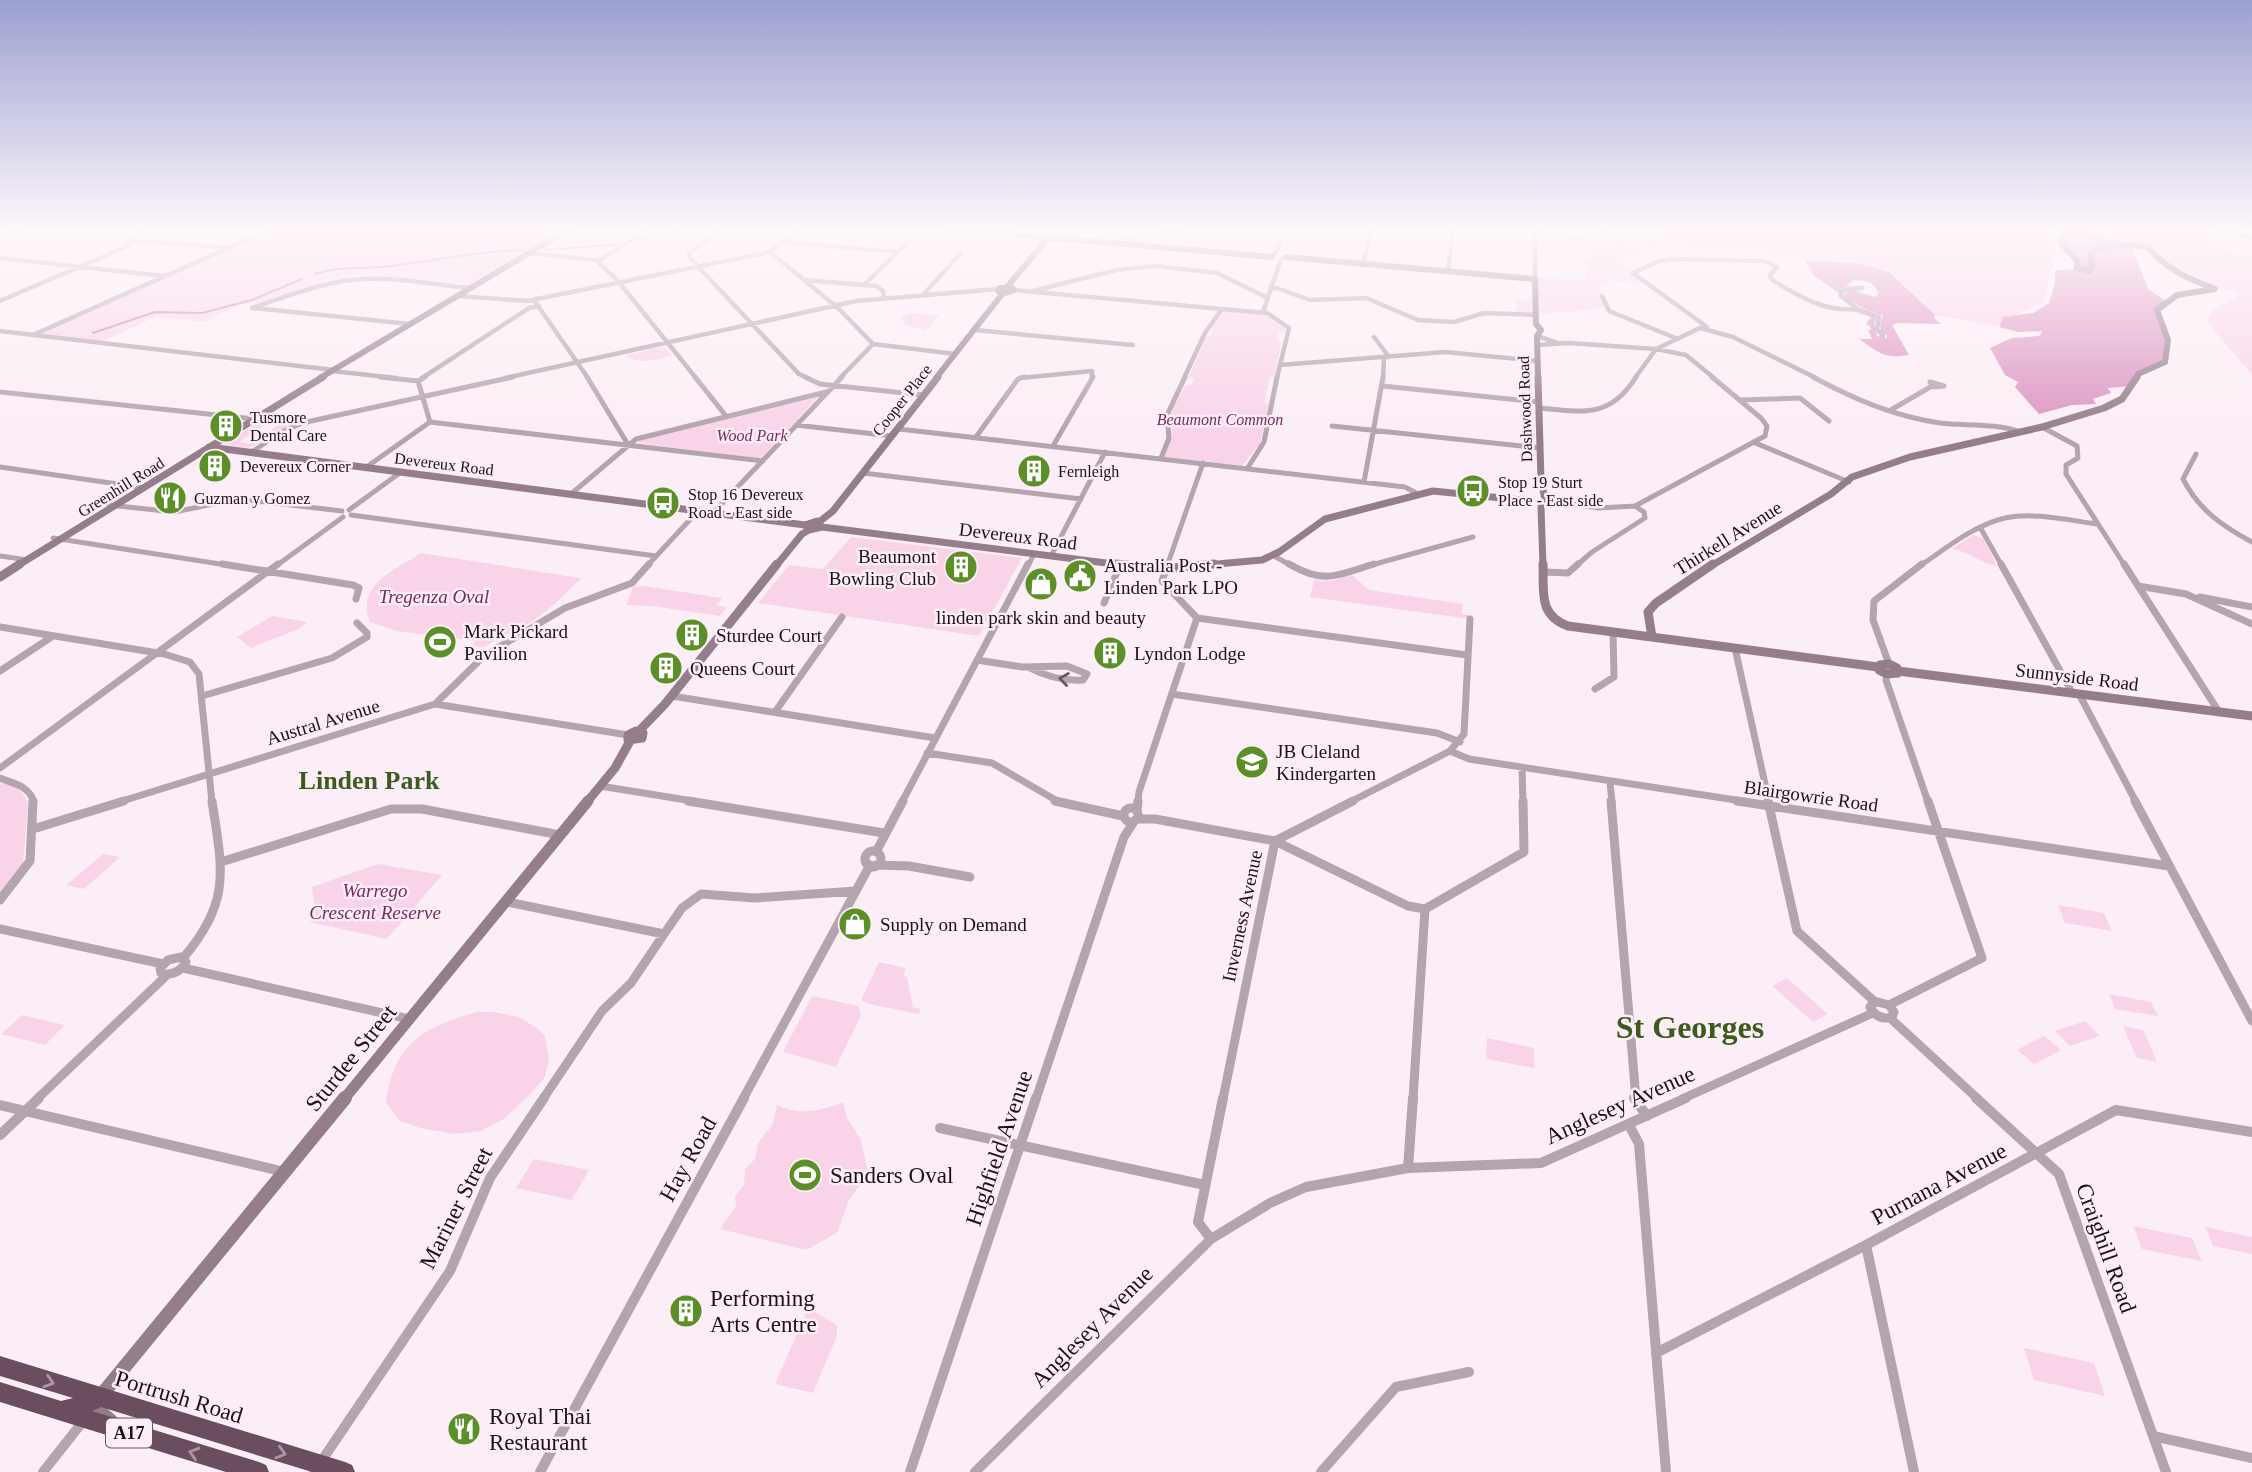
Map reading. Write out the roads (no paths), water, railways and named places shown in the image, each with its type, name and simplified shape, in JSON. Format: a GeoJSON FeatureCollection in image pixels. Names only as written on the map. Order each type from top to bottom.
{"type":"FeatureCollection","features":[{"type":"Feature","properties":{"kind":"highway","name":"Portrush Road"},"geometry":{"type":"LineString","coordinates":[[0,1366],[316,1468],[345,1472]]}},
{"type":"Feature","properties":{"kind":"highway","name":"A17"},"geometry":{"type":"LineString","coordinates":[[0,1392],[259,1472]]}},
{"type":"Feature","properties":{"kind":"highway"},"geometry":{"type":"LineString","coordinates":[[57,1411],[74,1408],[99,1398]]}},
{"type":"Feature","properties":{"kind":"street"},"geometry":{"type":"LineString","coordinates":[[32,335],[118,297]]}},
{"type":"Feature","properties":{"kind":"street"},"geometry":{"type":"LineString","coordinates":[[285,297],[252,308],[410,324]]}},
{"type":"Feature","properties":{"kind":"street","name":"Greenhill Road"},"geometry":{"type":"LineString","coordinates":[[0,570],[58,539],[457,297]]}},
{"type":"Feature","properties":{"kind":"street"},"geometry":{"type":"LineString","coordinates":[[464,297],[503,301],[550,297]]}},
{"type":"Feature","properties":{"kind":"street"},"geometry":{"type":"LineString","coordinates":[[631,297],[726,416]]}},
{"type":"Feature","properties":{"kind":"street"},"geometry":{"type":"LineString","coordinates":[[727,297],[799,374],[808,380],[923,395]]}},
{"type":"Feature","properties":{"kind":"street"},"geometry":{"type":"LineString","coordinates":[[824,297],[873,344],[956,354]]}},
{"type":"Feature","properties":{"kind":"street"},"geometry":{"type":"LineString","coordinates":[[250,453],[296,426],[753,324],[884,298],[909,297]]}},
{"type":"Feature","properties":{"kind":"street","name":"Cooper Place"},"geometry":{"type":"LineString","coordinates":[[821,524],[899,429],[1001,297]]}},
{"type":"Feature","properties":{"kind":"street"},"geometry":{"type":"LineString","coordinates":[[1093,297],[1263,312],[1286,324],[1289,328],[1263,445],[1251,458],[1247,469]]}},
{"type":"Feature","properties":{"kind":"street"},"geometry":{"type":"LineString","coordinates":[[1263,312],[1266,297]]}},
{"type":"Feature","properties":{"kind":"street"},"geometry":{"type":"LineString","coordinates":[[1297,297],[1319,301],[1366,298],[1418,320],[1454,322],[1484,313],[1536,315]]}},
{"type":"Feature","properties":{"kind":"street","name":"Dashwood Road"},"geometry":{"type":"LineString","coordinates":[[1536,297],[1536,324],[1541,330],[1537,336],[1541,481]]}},
{"type":"Feature","properties":{"kind":"street"},"geometry":{"type":"LineString","coordinates":[[1602,297],[1609,311],[1679,339]]}},
{"type":"Feature","properties":{"kind":"street"},"geometry":{"type":"LineString","coordinates":[[1665,297],[1707,328],[1847,395],[1889,411],[1937,422],[2006,428],[2021,432]]}},
{"type":"Feature","properties":{"kind":"street"},"geometry":{"type":"LineString","coordinates":[[1800,297],[1818,307],[1858,309]]}},
{"type":"Feature","properties":{"kind":"street"},"geometry":{"type":"LineString","coordinates":[[1842,297],[1858,309],[1879,317],[1877,330],[1882,336]]}},
{"type":"Feature","properties":{"kind":"street","name":"Thirkell Avenue"},"geometry":{"type":"LineString","coordinates":[[1652,637],[1648,612],[1656,603],[1741,546],[1849,481],[1910,457],[2042,427],[2093,412],[2122,399],[2138,374],[2165,362],[2168,340],[2158,313],[2160,306],[2174,297]]}},
{"type":"Feature","properties":{"kind":"street"},"geometry":{"type":"LineString","coordinates":[[534,300],[579,363],[627,443]]}},
{"type":"Feature","properties":{"kind":"street"},"geometry":{"type":"LineString","coordinates":[[0,331],[418,381],[529,308],[539,306]]}},
{"type":"Feature","properties":{"kind":"street"},"geometry":{"type":"LineString","coordinates":[[1161,458],[1169,438],[1167,415],[1205,333],[1222,309]]}},
{"type":"Feature","properties":{"kind":"street"},"geometry":{"type":"LineString","coordinates":[[1382,386],[1587,412],[1613,405],[1622,399],[1656,349],[1700,328],[1707,328]]}},
{"type":"Feature","properties":{"kind":"street"},"geometry":{"type":"LineString","coordinates":[[975,330],[1133,345]]}},
{"type":"Feature","properties":{"kind":"street"},"geometry":{"type":"LineString","coordinates":[[1537,336],[1558,343]]}},
{"type":"Feature","properties":{"kind":"street"},"geometry":{"type":"LineString","coordinates":[[1364,482],[1386,357],[1374,337]]}},
{"type":"Feature","properties":{"kind":"street"},"geometry":{"type":"LineString","coordinates":[[1537,345],[1558,343],[1656,349],[1686,355],[1766,423],[1768,432],[1635,506],[1599,508],[1545,502]]}},
{"type":"Feature","properties":{"kind":"street"},"geometry":{"type":"LineString","coordinates":[[713,513],[873,344]]}},
{"type":"Feature","properties":{"kind":"street"},"geometry":{"type":"LineString","coordinates":[[1280,365],[1445,352],[1538,361]]}},
{"type":"Feature","properties":{"kind":"street"},"geometry":{"type":"LineString","coordinates":[[976,437],[1018,379],[1092,371],[1094,375],[1053,446]]}},
{"type":"Feature","properties":{"kind":"street"},"geometry":{"type":"LineString","coordinates":[[418,381],[430,422]]}},
{"type":"Feature","properties":{"kind":"street"},"geometry":{"type":"LineString","coordinates":[[1889,411],[1932,386]]}},
{"type":"Feature","properties":{"kind":"street"},"geometry":{"type":"LineString","coordinates":[[0,392],[255,419]]}},
{"type":"Feature","properties":{"kind":"street"},"geometry":{"type":"LineString","coordinates":[[571,494],[627,443],[636,439],[825,392]]}},
{"type":"Feature","properties":{"kind":"street"},"geometry":{"type":"LineString","coordinates":[[1741,400],[1800,398],[1829,421]]}},
{"type":"Feature","properties":{"kind":"street"},"geometry":{"type":"LineString","coordinates":[[365,468],[430,422],[763,461]]}},
{"type":"Feature","properties":{"kind":"street"},"geometry":{"type":"LineString","coordinates":[[796,425],[892,436]]}},
{"type":"Feature","properties":{"kind":"street"},"geometry":{"type":"LineString","coordinates":[[1332,426],[1540,448]]}},
{"type":"Feature","properties":{"kind":"street"},"geometry":{"type":"LineString","coordinates":[[2042,427],[2066,438],[2079,449],[2078,458],[2064,469],[2219,712]]}},
{"type":"Feature","properties":{"kind":"street"},"geometry":{"type":"LineString","coordinates":[[899,429],[1405,487],[1418,494]]}},
{"type":"Feature","properties":{"kind":"street"},"geometry":{"type":"LineString","coordinates":[[1761,438],[1778,451]]}},
{"type":"Feature","properties":{"kind":"street"},"geometry":{"type":"LineString","coordinates":[[1754,442],[1849,481]]}},
{"type":"Feature","properties":{"kind":"street","name":"Devereux Road"},"geometry":{"type":"LineString","coordinates":[[208,447],[713,513],[807,528]]}},
{"type":"Feature","properties":{"kind":"street"},"geometry":{"type":"LineString","coordinates":[[1051,556],[1105,452]]}},
{"type":"Feature","properties":{"kind":"street"},"geometry":{"type":"LineString","coordinates":[[2196,454],[2183,479],[2193,500],[2218,524],[2252,542]]}},
{"type":"Feature","properties":{"kind":"street"},"geometry":{"type":"LineString","coordinates":[[1203,464],[1162,581],[1197,618],[1467,655]]}},
{"type":"Feature","properties":{"kind":"street"},"geometry":{"type":"LineString","coordinates":[[0,467],[143,487]]}},
{"type":"Feature","properties":{"kind":"street"},"geometry":{"type":"LineString","coordinates":[[0,474],[10,468]]}},
{"type":"Feature","properties":{"kind":"street"},"geometry":{"type":"LineString","coordinates":[[0,768],[401,472]]}},
{"type":"Feature","properties":{"kind":"street"},"geometry":{"type":"LineString","coordinates":[[863,473],[1081,499]]}},
{"type":"Feature","properties":{"kind":"street"},"geometry":{"type":"LineString","coordinates":[[1532,499],[1541,481]]}},
{"type":"Feature","properties":{"kind":"street"},"geometry":{"type":"LineString","coordinates":[[1541,481],[1545,502],[1546,613],[1554,621],[1568,626],[1888,669]]}},
{"type":"Feature","properties":{"kind":"street","name":"Devereux Road"},"geometry":{"type":"LineString","coordinates":[[821,524],[1034,554],[1165,569],[1248,562],[1274,556],[1310,527],[1325,519],[1418,494],[1443,491],[1545,502]]}},
{"type":"Feature","properties":{"kind":"street"},"geometry":{"type":"LineString","coordinates":[[113,505],[174,512],[239,499],[656,556]]}},
{"type":"Feature","properties":{"kind":"street"},"geometry":{"type":"LineString","coordinates":[[1544,572],[1568,573],[1592,552],[1645,517],[1644,512],[1635,506]]}},
{"type":"Feature","properties":{"kind":"street"},"geometry":{"type":"LineString","coordinates":[[435,704],[484,656],[518,635],[565,608],[632,583],[698,511]]}},
{"type":"Feature","properties":{"kind":"street"},"geometry":{"type":"LineString","coordinates":[[1889,1005],[1982,958],[1886,680],[1888,669],[1873,620],[1874,601],[1888,587],[1980,527],[2002,518],[2018,516],[2097,524]]}},
{"type":"Feature","properties":{"kind":"street"},"geometry":{"type":"LineString","coordinates":[[807,528],[821,524]]}},
{"type":"Feature","properties":{"kind":"street"},"geometry":{"type":"LineString","coordinates":[[1980,527],[2076,694],[2252,1021]]}},
{"type":"Feature","properties":{"kind":"street","name":"Sturdee Street"},"geometry":{"type":"LineString","coordinates":[[99,1398],[600,786],[620,761],[633,736],[671,695],[807,528]]}},
{"type":"Feature","properties":{"kind":"street"},"geometry":{"type":"LineString","coordinates":[[1274,556],[1309,576],[1329,577],[1473,537]]}},
{"type":"Feature","properties":{"kind":"street"},"geometry":{"type":"LineString","coordinates":[[58,539],[353,585],[359,588],[356,599]]}},
{"type":"Feature","properties":{"kind":"street"},"geometry":{"type":"LineString","coordinates":[[873,865],[881,862],[879,854],[884,833],[1034,554]]}},
{"type":"Feature","properties":{"kind":"street"},"geometry":{"type":"LineString","coordinates":[[0,555],[24,559]]}},
{"type":"Feature","properties":{"kind":"street","name":"Greenhill Road"},"geometry":{"type":"LineString","coordinates":[[0,577],[24,559]]}},
{"type":"Feature","properties":{"kind":"street"},"geometry":{"type":"LineString","coordinates":[[1104,603],[1120,565]]}},
{"type":"Feature","properties":{"kind":"street"},"geometry":{"type":"LineString","coordinates":[[2137,586],[2252,607]]}},
{"type":"Feature","properties":{"kind":"street"},"geometry":{"type":"LineString","coordinates":[[2186,594],[2252,624]]}},
{"type":"Feature","properties":{"kind":"street"},"geometry":{"type":"LineString","coordinates":[[2228,614],[2230,603]]}},
{"type":"Feature","properties":{"kind":"street"},"geometry":{"type":"LineString","coordinates":[[775,712],[842,617]]}},
{"type":"Feature","properties":{"kind":"street","name":"Highfield Avenue"},"geometry":{"type":"LineString","coordinates":[[910,1472],[1197,618]]}},
{"type":"Feature","properties":{"kind":"street"},"geometry":{"type":"LineString","coordinates":[[1172,694],[1437,733],[1460,742],[1464,734],[1470,619]]}},
{"type":"Feature","properties":{"kind":"street"},"geometry":{"type":"LineString","coordinates":[[202,696],[332,658],[367,638],[367,633],[357,623]]}},
{"type":"Feature","properties":{"kind":"street"},"geometry":{"type":"LineString","coordinates":[[0,627],[157,652],[190,662],[199,674],[208,775],[221,862],[220,898],[204,934],[183,962],[0,1135]]}},
{"type":"Feature","properties":{"kind":"street"},"geometry":{"type":"LineString","coordinates":[[1595,689],[1612,680],[1616,671],[1613,632]]}},
{"type":"Feature","properties":{"kind":"street"},"geometry":{"type":"LineString","coordinates":[[0,671],[53,636]]}},
{"type":"Feature","properties":{"kind":"street"},"geometry":{"type":"LineString","coordinates":[[1735,648],[1797,931],[1874,1001],[1889,1005],[1894,1012],[1890,1018],[1873,1013],[1870,1004],[1874,1001]]}},
{"type":"Feature","properties":{"kind":"street"},"geometry":{"type":"LineString","coordinates":[[977,660],[1030,668],[1048,664],[1081,669],[1087,674],[1083,680],[1076,681],[1043,676],[1030,668]]}},
{"type":"Feature","properties":{"kind":"street","name":"Sunnyside Road"},"geometry":{"type":"LineString","coordinates":[[1888,669],[2252,716]]}},
{"type":"Feature","properties":{"kind":"street"},"geometry":{"type":"LineString","coordinates":[[671,695],[935,738]]}},
{"type":"Feature","properties":{"kind":"street","name":"Austral Avenue"},"geometry":{"type":"LineString","coordinates":[[33,829],[435,704],[633,736]]}},
{"type":"Feature","properties":{"kind":"street","name":"Inverness Avenue"},"geometry":{"type":"LineString","coordinates":[[1211,1239],[1198,1222],[1275,841],[1450,751],[1460,742]]}},
{"type":"Feature","properties":{"kind":"street","name":"Blairgowrie Road"},"geometry":{"type":"LineString","coordinates":[[1450,751],[1469,759],[1522,768],[2169,866]]}},
{"type":"Feature","properties":{"kind":"street"},"geometry":{"type":"LineString","coordinates":[[927,753],[992,763],[1050,799],[1275,841],[1408,906],[1425,909],[1524,852],[1522,768]]}},
{"type":"Feature","properties":{"kind":"street"},"geometry":{"type":"LineString","coordinates":[[0,778],[15,782],[31,793],[34,804],[30,861],[0,900]]}},
{"type":"Feature","properties":{"kind":"street"},"geometry":{"type":"LineString","coordinates":[[1610,782],[1634,1097],[1647,1116]]}},
{"type":"Feature","properties":{"kind":"street"},"geometry":{"type":"LineString","coordinates":[[600,786],[884,833]]}},
{"type":"Feature","properties":{"kind":"street"},"geometry":{"type":"LineString","coordinates":[[221,862],[391,809],[422,809],[560,835]]}},
{"type":"Feature","properties":{"kind":"street"},"geometry":{"type":"LineString","coordinates":[[909,866],[879,854],[870,853],[864,859],[873,865],[909,866],[970,877]]}},
{"type":"Feature","properties":{"kind":"street","name":"Hay Road"},"geometry":{"type":"LineString","coordinates":[[540,1472],[856,891],[873,865]]}},
{"type":"Feature","properties":{"kind":"street","name":"Mariner Street"},"geometry":{"type":"LineString","coordinates":[[316,1468],[450,1271],[490,1178],[602,1011],[631,983],[682,908],[701,894],[755,898],[856,891]]}},
{"type":"Feature","properties":{"kind":"street"},"geometry":{"type":"LineString","coordinates":[[506,902],[664,934]]}},
{"type":"Feature","properties":{"kind":"street"},"geometry":{"type":"LineString","coordinates":[[1409,1168],[1425,909]]}},
{"type":"Feature","properties":{"kind":"street"},"geometry":{"type":"LineString","coordinates":[[0,929],[163,964]]}},
{"type":"Feature","properties":{"kind":"street"},"geometry":{"type":"LineString","coordinates":[[167,975],[160,971],[163,964],[172,958],[410,1019]]}},
{"type":"Feature","properties":{"kind":"street","name":"Anglesey Avenue"},"geometry":{"type":"LineString","coordinates":[[975,1472],[1211,1239],[1270,1203],[1306,1187],[1409,1168],[1541,1163],[1873,1013]]}},
{"type":"Feature","properties":{"kind":"street","name":"Craighill Road"},"geometry":{"type":"LineString","coordinates":[[1890,1018],[2059,1174],[2165,1472]]}},
{"type":"Feature","properties":{"kind":"street"},"geometry":{"type":"LineString","coordinates":[[0,1105],[285,1172]]}},
{"type":"Feature","properties":{"kind":"street","name":"Purnana Avenue"},"geometry":{"type":"LineString","coordinates":[[1656,1353],[1866,1245],[2116,1110],[2252,1132]]}},
{"type":"Feature","properties":{"kind":"street"},"geometry":{"type":"LineString","coordinates":[[1629,1125],[1639,1144],[1666,1472]]}},
{"type":"Feature","properties":{"kind":"street"},"geometry":{"type":"LineString","coordinates":[[940,1128],[1205,1185]]}},
{"type":"Feature","properties":{"kind":"street"},"geometry":{"type":"LineString","coordinates":[[1866,1245],[1914,1472]]}},
{"type":"Feature","properties":{"kind":"street"},"geometry":{"type":"LineString","coordinates":[[1321,1472],[1396,1387],[1469,1372]]}},
{"type":"Feature","properties":{"kind":"street"},"geometry":{"type":"LineString","coordinates":[[99,1398],[99,1411],[103,1417],[136,1435]]}},
{"type":"Feature","properties":{"kind":"street"},"geometry":{"type":"LineString","coordinates":[[43,1472],[85,1420]]}},
{"type":"Feature","properties":{"kind":"street"},"geometry":{"type":"LineString","coordinates":[[2153,1436],[2252,1458]]}},
{"type":"Feature","properties":{"kind":"waterway"},"geometry":{"type":"LineString","coordinates":[[93,333],[155,312],[202,313],[260,297]]}},
{"type":"Feature","properties":{"kind":"place","name":"Tusmore Dental Care"},"geometry":{"type":"Point","coordinates":[226,426]}},
{"type":"Feature","properties":{"kind":"place","name":"Devereux Corner"},"geometry":{"type":"Point","coordinates":[215,466]}},
{"type":"Feature","properties":{"kind":"place","name":"Fernleigh"},"geometry":{"type":"Point","coordinates":[1034,471]}},
{"type":"Feature","properties":{"kind":"place","name":"Stop 19 Sturt Place - East side"},"geometry":{"type":"Point","coordinates":[1473,491]}},
{"type":"Feature","properties":{"kind":"place","name":"Guzman y Gomez"},"geometry":{"type":"Point","coordinates":[170,498]}},
{"type":"Feature","properties":{"kind":"place","name":"Stop 16 Devereux Road - East side"},"geometry":{"type":"Point","coordinates":[663,503]}},
{"type":"Feature","properties":{"kind":"place","name":"Beaumont Bowling Club"},"geometry":{"type":"Point","coordinates":[961,567]}},
{"type":"Feature","properties":{"kind":"place","name":"Australia Post - Linden Park LPO"},"geometry":{"type":"Point","coordinates":[1080,576]}},
{"type":"Feature","properties":{"kind":"place","name":"linden park skin and beauty"},"geometry":{"type":"Point","coordinates":[1041,584]}},
{"type":"Feature","properties":{"kind":"place","name":"Sturdee Court"},"geometry":{"type":"Point","coordinates":[692,635]}},
{"type":"Feature","properties":{"kind":"place","name":"Mark Pickard Pavilion"},"geometry":{"type":"Point","coordinates":[440,642]}},
{"type":"Feature","properties":{"kind":"place","name":"Lyndon Lodge"},"geometry":{"type":"Point","coordinates":[1110,653]}},
{"type":"Feature","properties":{"kind":"place","name":"Queens Court"},"geometry":{"type":"Point","coordinates":[666,668]}},
{"type":"Feature","properties":{"kind":"place","name":"JB Cleland Kindergarten"},"geometry":{"type":"Point","coordinates":[1252,762]}},
{"type":"Feature","properties":{"kind":"place","name":"Supply on Demand"},"geometry":{"type":"Point","coordinates":[855,924]}},
{"type":"Feature","properties":{"kind":"place","name":"Sanders Oval"},"geometry":{"type":"Point","coordinates":[805,1175]}},
{"type":"Feature","properties":{"kind":"place","name":"Performing Arts Centre"},"geometry":{"type":"Point","coordinates":[686,1311]}},
{"type":"Feature","properties":{"kind":"place","name":"Royal Thai Restaurant"},"geometry":{"type":"Point","coordinates":[464,1429]}},
{"type":"Feature","properties":{"kind":"district","name":"Linden Park"},"geometry":{"type":"Point","coordinates":[369,780]}},
{"type":"Feature","properties":{"kind":"district","name":"St Georges"},"geometry":{"type":"Point","coordinates":[1690,1027]}},
{"type":"Feature","properties":{"kind":"park label","name":"Beaumont Common"},"geometry":{"type":"Point","coordinates":[1220,419]}},
{"type":"Feature","properties":{"kind":"park label","name":"Wood Park"},"geometry":{"type":"Point","coordinates":[752,435]}},
{"type":"Feature","properties":{"kind":"park label","name":"Tregenza Oval"},"geometry":{"type":"Point","coordinates":[434,596]}},
{"type":"Feature","properties":{"kind":"park label","name":"Warrego Crescent Reserve"},"geometry":{"type":"Point","coordinates":[375,901]}}]}
